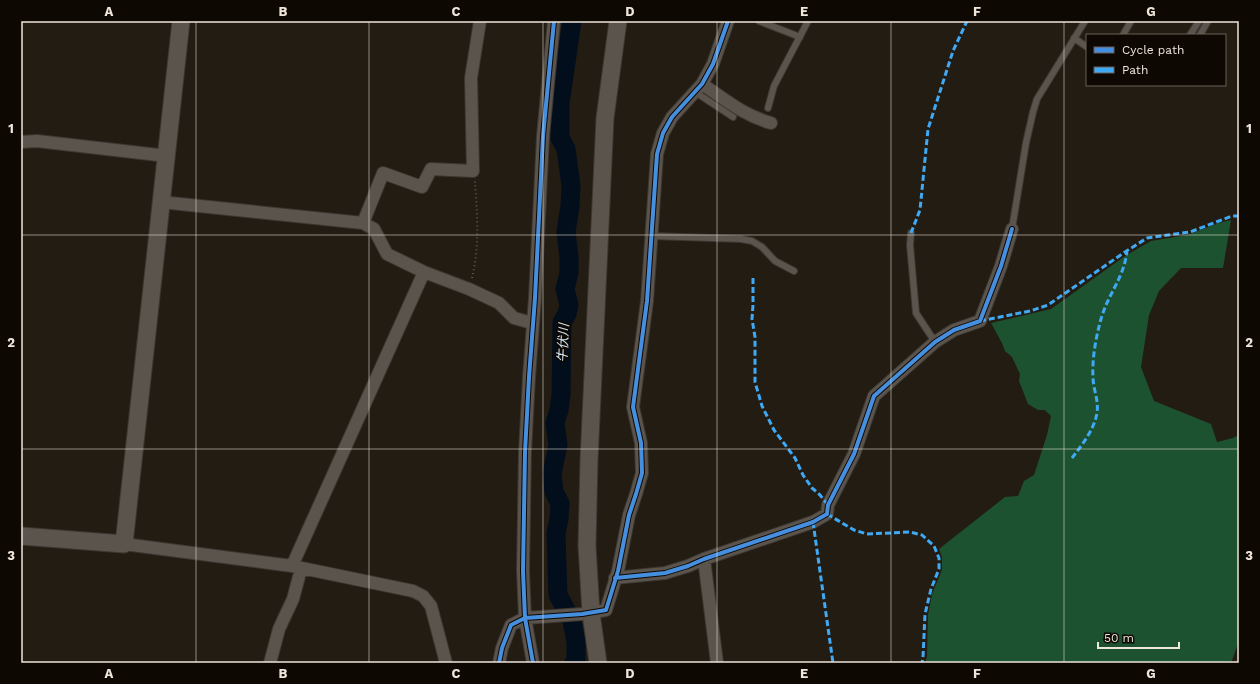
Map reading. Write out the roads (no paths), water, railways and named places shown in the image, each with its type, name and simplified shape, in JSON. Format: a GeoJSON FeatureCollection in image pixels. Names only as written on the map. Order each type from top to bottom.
{"type":"FeatureCollection","features":[{"type":"Feature","properties":{"kind":"street"},"geometry":{"type":"LineString","coordinates":[[124,544],[181,21]]}},
{"type":"Feature","properties":{"kind":"street"},"geometry":{"type":"LineString","coordinates":[[363,223],[383,173],[422,188],[431,169],[473,171],[471,78],[480,21]]}},
{"type":"Feature","properties":{"kind":"street"},"geometry":{"type":"LineString","coordinates":[[533,663],[530,618],[523,571],[525,452],[532,323],[535,298],[543,136],[554,21]]}},
{"type":"Feature","properties":{"kind":"street"},"geometry":{"type":"LineString","coordinates":[[598,663],[587,614],[589,460],[605,118],[618,21]]}},
{"type":"Feature","properties":{"kind":"street"},"geometry":{"type":"LineString","coordinates":[[499,663],[502,648],[511,625],[530,618],[587,614],[606,610],[618,570],[629,515],[642,472],[641,443],[634,407],[647,301],[657,154],[663,133],[672,117],[698,88],[713,64],[728,21]]}},
{"type":"Feature","properties":{"kind":"street"},"geometry":{"type":"LineString","coordinates":[[698,88],[743,112],[772,123]]}},
{"type":"Feature","properties":{"kind":"street"},"geometry":{"type":"LineString","coordinates":[[21,142],[38,141],[166,156]]}},
{"type":"Feature","properties":{"kind":"street"},"geometry":{"type":"LineString","coordinates":[[161,202],[363,223],[374,229],[386,254],[424,272],[469,289],[499,303],[514,318],[532,323]]}},
{"type":"Feature","properties":{"kind":"street"},"geometry":{"type":"LineString","coordinates":[[615,578],[665,573],[688,566],[704,558],[813,522],[827,514],[828,505],[854,454],[874,396],[935,342],[954,330],[980,321],[1001,266],[1012,229]]}},
{"type":"Feature","properties":{"kind":"street"},"geometry":{"type":"LineString","coordinates":[[270,663],[279,629],[293,599],[296,567],[424,272]]}},
{"type":"Feature","properties":{"kind":"street"},"geometry":{"type":"LineString","coordinates":[[21,536],[124,544],[296,567],[413,591],[423,596],[431,606],[446,663]]}},
{"type":"Feature","properties":{"kind":"street"},"geometry":{"type":"LineString","coordinates":[[704,558],[717,663]]}},
{"type":"Feature","properties":{"kind":"lane"},"geometry":{"type":"LineString","coordinates":[[759,21],[800,37]]}},
{"type":"Feature","properties":{"kind":"lane"},"geometry":{"type":"LineString","coordinates":[[768,108],[774,86],[808,21]]}},
{"type":"Feature","properties":{"kind":"lane"},"geometry":{"type":"LineString","coordinates":[[1012,229],[1032,112],[1038,99],[1085,21]]}},
{"type":"Feature","properties":{"kind":"lane"},"geometry":{"type":"LineString","coordinates":[[1124,34],[1131,21]]}},
{"type":"Feature","properties":{"kind":"lane"},"geometry":{"type":"LineString","coordinates":[[1191,34],[1199,21]]}},
{"type":"Feature","properties":{"kind":"lane"},"geometry":{"type":"LineString","coordinates":[[1201,34],[1208,21]]}},
{"type":"Feature","properties":{"kind":"lane"},"geometry":{"type":"LineString","coordinates":[[1074,38],[1086,46]]}},
{"type":"Feature","properties":{"kind":"lane"},"geometry":{"type":"LineString","coordinates":[[698,88],[734,117]]}},
{"type":"Feature","properties":{"kind":"lane"},"geometry":{"type":"LineString","coordinates":[[911,233],[910,245],[916,313],[935,342]]}},
{"type":"Feature","properties":{"kind":"lane"},"geometry":{"type":"LineString","coordinates":[[652,236],[741,239],[752,241],[762,247],[775,261],[794,271]]}},
{"type":"Feature","properties":{"kind":"waterway","name":"牛伏川"},"geometry":{"type":"LineString","coordinates":[[572,21],[560,103],[560,138],[566,149],[571,186],[566,232],[569,273],[565,289],[569,305],[567,314],[562,322],[561,395],[555,423],[558,445],[552,474],[554,492],[560,503],[556,533],[558,595],[572,621],[576,642],[576,660],[574,663]]}}]}
